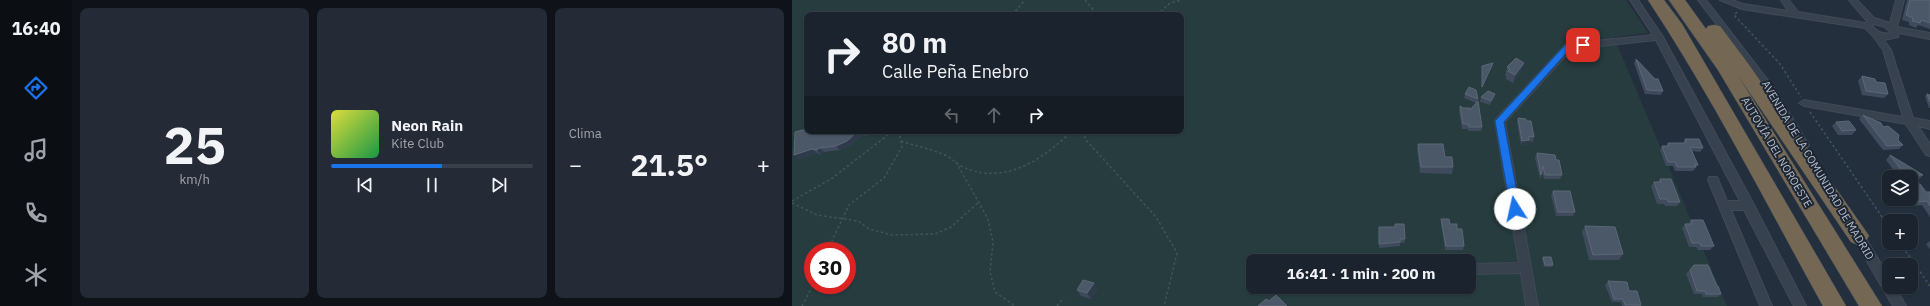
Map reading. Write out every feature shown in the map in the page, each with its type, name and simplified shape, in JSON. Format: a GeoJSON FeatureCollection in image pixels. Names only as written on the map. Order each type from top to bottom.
{"type":"FeatureCollection","features":[{"type":"Feature","properties":{"kind":"highway"},"geometry":{"type":"LineString","coordinates":[[1656,0],[1676,28],[1696,62],[1835,306]]}},
{"type":"Feature","properties":{"kind":"highway","name":"AUTOVÍA DEL NOROESTE"},"geometry":{"type":"LineString","coordinates":[[1677,0],[1724,66],[1871,306]]}},
{"type":"Feature","properties":{"kind":"highway"},"geometry":{"type":"LineString","coordinates":[[1692,0],[1741,66],[1858,236]]}},
{"type":"Feature","properties":{"kind":"street"},"geometry":{"type":"LineString","coordinates":[[1634,0],[1659,37],[1749,206],[1800,306]]}},
{"type":"Feature","properties":{"kind":"street","name":"AVENIDA DE LA COMUNIDAD DE MADRID"},"geometry":{"type":"LineString","coordinates":[[1702,0],[1772,90],[1900,306]]}},
{"type":"Feature","properties":{"kind":"street"},"geometry":{"type":"LineString","coordinates":[[1708,0],[1726,30]]}},
{"type":"Feature","properties":{"kind":"street"},"geometry":{"type":"LineString","coordinates":[[1724,0],[1742,6],[1870,24],[1930,36]]}},
{"type":"Feature","properties":{"kind":"street"},"geometry":{"type":"LineString","coordinates":[[1785,0],[1795,14]]}},
{"type":"Feature","properties":{"kind":"street"},"geometry":{"type":"LineString","coordinates":[[1854,0],[1887,50],[1909,121],[1930,152]]}},
{"type":"Feature","properties":{"kind":"street"},"geometry":{"type":"LineString","coordinates":[[1887,50],[1890,29],[1900,0]]}},
{"type":"Feature","properties":{"kind":"street"},"geometry":{"type":"LineString","coordinates":[[1876,34],[1890,29]]}},
{"type":"Feature","properties":{"kind":"street"},"geometry":{"type":"LineString","coordinates":[[1532,306],[1500,121],[1569,46],[1659,37]]}},
{"type":"Feature","properties":{"kind":"street"},"geometry":{"type":"LineString","coordinates":[[1804,103],[1930,125]]}},
{"type":"Feature","properties":{"kind":"street"},"geometry":{"type":"LineString","coordinates":[[1713,180],[1766,306]]}},
{"type":"Feature","properties":{"kind":"street"},"geometry":{"type":"LineString","coordinates":[[1724,206],[1749,206]]}},
{"type":"Feature","properties":{"kind":"street"},"geometry":{"type":"LineString","coordinates":[[1476,269],[1525,268]]}},
{"type":"Feature","properties":{"kind":"path"},"geometry":{"type":"LineString","coordinates":[[1015,12],[1025,0]]}},
{"type":"Feature","properties":{"kind":"path"},"geometry":{"type":"LineString","coordinates":[[1085,0],[1095,12]]}},
{"type":"Feature","properties":{"kind":"path"},"geometry":{"type":"LineString","coordinates":[[1160,12],[1170,3],[1182,0]]}},
{"type":"Feature","properties":{"kind":"path"},"geometry":{"type":"LineString","coordinates":[[1742,6],[1734,15],[1764,46],[1793,80],[1804,103],[1882,217]]}},
{"type":"Feature","properties":{"kind":"path"},"geometry":{"type":"LineString","coordinates":[[792,202],[831,179],[889,134]]}},
{"type":"Feature","properties":{"kind":"path"},"geometry":{"type":"LineString","coordinates":[[831,242],[849,205],[884,178],[902,147],[900,134]]}},
{"type":"Feature","properties":{"kind":"path"},"geometry":{"type":"LineString","coordinates":[[901,141],[945,155],[964,167],[982,172],[998,174],[1016,170],[1042,159],[1069,134]]}},
{"type":"Feature","properties":{"kind":"path"},"geometry":{"type":"LineString","coordinates":[[1084,134],[1085,139],[1156,217],[1177,253],[1164,306]]}},
{"type":"Feature","properties":{"kind":"path"},"geometry":{"type":"LineString","coordinates":[[955,162],[988,219],[993,242],[990,272],[995,292],[1015,306]]}},
{"type":"Feature","properties":{"kind":"path"},"geometry":{"type":"LineString","coordinates":[[792,202],[817,215],[858,221],[869,229],[892,235],[935,234],[951,227],[979,202]]}},
{"type":"Feature","properties":{"kind":"path"},"geometry":{"type":"LineString","coordinates":[[1905,250],[1930,286]]}},
{"type":"Feature","properties":{"kind":"path"},"geometry":{"type":"LineString","coordinates":[[802,306],[808,294]]}},
{"type":"Feature","properties":{"kind":"path"},"geometry":{"type":"LineString","coordinates":[[1057,306],[1064,298]]}},
{"type":"Feature","properties":{"kind":"green space"},"geometry":{"type":"Polygon","coordinates":[[[792,0],[1626,0],[1648,33],[1614,37],[1727,306],[792,306],[792,0]]]}},
{"type":"Feature","properties":{"kind":"building"},"geometry":{"type":"Polygon","coordinates":[[[1910,0],[1930,0],[1930,23],[1921,20],[1920,23],[1912,21],[1913,18],[1906,15],[1910,0]]]}},
{"type":"Feature","properties":{"kind":"building"},"geometry":{"type":"Polygon","coordinates":[[[1516,58],[1524,63],[1515,75],[1508,71],[1510,69],[1507,67],[1516,58]]]}},
{"type":"Feature","properties":{"kind":"building"},"geometry":{"type":"Polygon","coordinates":[[[1636,59],[1655,79],[1658,79],[1663,91],[1647,90],[1636,59]]]}},
{"type":"Feature","properties":{"kind":"building"},"geometry":{"type":"Polygon","coordinates":[[[1493,63],[1482,87],[1482,66],[1493,63]]]}},
{"type":"Feature","properties":{"kind":"building"},"geometry":{"type":"Polygon","coordinates":[[[1862,76],[1875,79],[1876,82],[1885,83],[1888,94],[1866,91],[1862,76]]]}},
{"type":"Feature","properties":{"kind":"building"},"geometry":{"type":"Polygon","coordinates":[[[1469,87],[1476,90],[1478,99],[1465,94],[1469,87]]]}},
{"type":"Feature","properties":{"kind":"building"},"geometry":{"type":"Polygon","coordinates":[[[1488,91],[1495,94],[1491,101],[1481,97],[1488,91]]]}},
{"type":"Feature","properties":{"kind":"building"},"geometry":{"type":"Polygon","coordinates":[[[1927,94],[1930,95],[1930,102],[1927,94]]]}},
{"type":"Feature","properties":{"kind":"building"},"geometry":{"type":"Polygon","coordinates":[[[1478,101],[1482,127],[1469,127],[1468,124],[1463,124],[1460,106],[1463,108],[1470,108],[1470,110],[1478,101]]]}},
{"type":"Feature","properties":{"kind":"building"},"geometry":{"type":"Polygon","coordinates":[[[1863,115],[1881,123],[1883,127],[1888,126],[1899,135],[1898,140],[1903,145],[1887,146],[1863,115]]]}},
{"type":"Feature","properties":{"kind":"building"},"geometry":{"type":"Polygon","coordinates":[[[1518,118],[1531,121],[1534,137],[1529,136],[1529,140],[1522,141],[1518,118]]]}},
{"type":"Feature","properties":{"kind":"building"},"geometry":{"type":"Polygon","coordinates":[[[1849,121],[1856,130],[1842,131],[1836,122],[1849,121]]]}},
{"type":"Feature","properties":{"kind":"building"},"geometry":{"type":"Polygon","coordinates":[[[804,130],[804,134],[855,134],[847,141],[836,146],[819,148],[817,150],[812,149],[794,155],[795,132],[804,130]]]}},
{"type":"Feature","properties":{"kind":"building"},"geometry":{"type":"Polygon","coordinates":[[[1685,139],[1699,139],[1703,148],[1690,147],[1698,165],[1695,164],[1696,167],[1677,167],[1675,162],[1668,162],[1662,146],[1669,146],[1668,143],[1686,143],[1685,139]]]}},
{"type":"Feature","properties":{"kind":"building"},"geometry":{"type":"Polygon","coordinates":[[[1418,144],[1443,144],[1445,157],[1452,157],[1453,167],[1421,167],[1418,144]]]}},
{"type":"Feature","properties":{"kind":"building"},"geometry":{"type":"Polygon","coordinates":[[[1537,153],[1555,155],[1556,160],[1559,160],[1562,175],[1545,175],[1543,166],[1541,175],[1537,153]]]}},
{"type":"Feature","properties":{"kind":"building"},"geometry":{"type":"Polygon","coordinates":[[[1890,155],[1915,170],[1901,170],[1890,155]]]}},
{"type":"Feature","properties":{"kind":"building"},"geometry":{"type":"Polygon","coordinates":[[[1660,179],[1671,179],[1680,202],[1668,202],[1667,199],[1660,199],[1654,182],[1661,182],[1660,179]]]}},
{"type":"Feature","properties":{"kind":"building"},"geometry":{"type":"Polygon","coordinates":[[[1918,184],[1920,184],[1926,192],[1930,192],[1930,206],[1927,201],[1918,202],[1918,184]]]}},
{"type":"Feature","properties":{"kind":"building"},"geometry":{"type":"Polygon","coordinates":[[[1553,191],[1570,191],[1575,212],[1558,212],[1553,191]]]}},
{"type":"Feature","properties":{"kind":"building"},"geometry":{"type":"Polygon","coordinates":[[[1441,219],[1449,219],[1450,224],[1457,224],[1457,229],[1462,229],[1464,246],[1446,246],[1441,219]]]}},
{"type":"Feature","properties":{"kind":"building"},"geometry":{"type":"Polygon","coordinates":[[[1691,220],[1703,220],[1714,246],[1701,246],[1700,243],[1692,243],[1685,224],[1692,224],[1691,220]]]}},
{"type":"Feature","properties":{"kind":"building"},"geometry":{"type":"Polygon","coordinates":[[[1395,224],[1404,224],[1405,239],[1400,239],[1400,242],[1379,244],[1379,227],[1395,227],[1395,224]]]}},
{"type":"Feature","properties":{"kind":"building"},"geometry":{"type":"Polygon","coordinates":[[[1585,226],[1615,227],[1623,254],[1593,255],[1585,226]]]}},
{"type":"Feature","properties":{"kind":"building"},"geometry":{"type":"Polygon","coordinates":[[[1543,257],[1551,257],[1553,265],[1545,265],[1543,257]]]}},
{"type":"Feature","properties":{"kind":"building"},"geometry":{"type":"Polygon","coordinates":[[[1694,265],[1708,265],[1721,294],[1706,294],[1705,291],[1697,291],[1690,270],[1694,265]]]}},
{"type":"Feature","properties":{"kind":"building"},"geometry":{"type":"Polygon","coordinates":[[[1083,280],[1094,283],[1087,293],[1077,290],[1083,280]]]}},
{"type":"Feature","properties":{"kind":"building"},"geometry":{"type":"Polygon","coordinates":[[[1608,281],[1627,282],[1629,291],[1637,291],[1641,305],[1625,305],[1623,299],[1614,299],[1608,281]]]}},
{"type":"Feature","properties":{"kind":"building"},"geometry":{"type":"Polygon","coordinates":[[[1276,295],[1287,306],[1258,306],[1266,299],[1269,301],[1276,295]]]}},
{"type":"Feature","properties":{"kind":"route"},"geometry":{"type":"LineString","coordinates":[[1515,209],[1500,121],[1569,46],[1583,45]]}}]}
